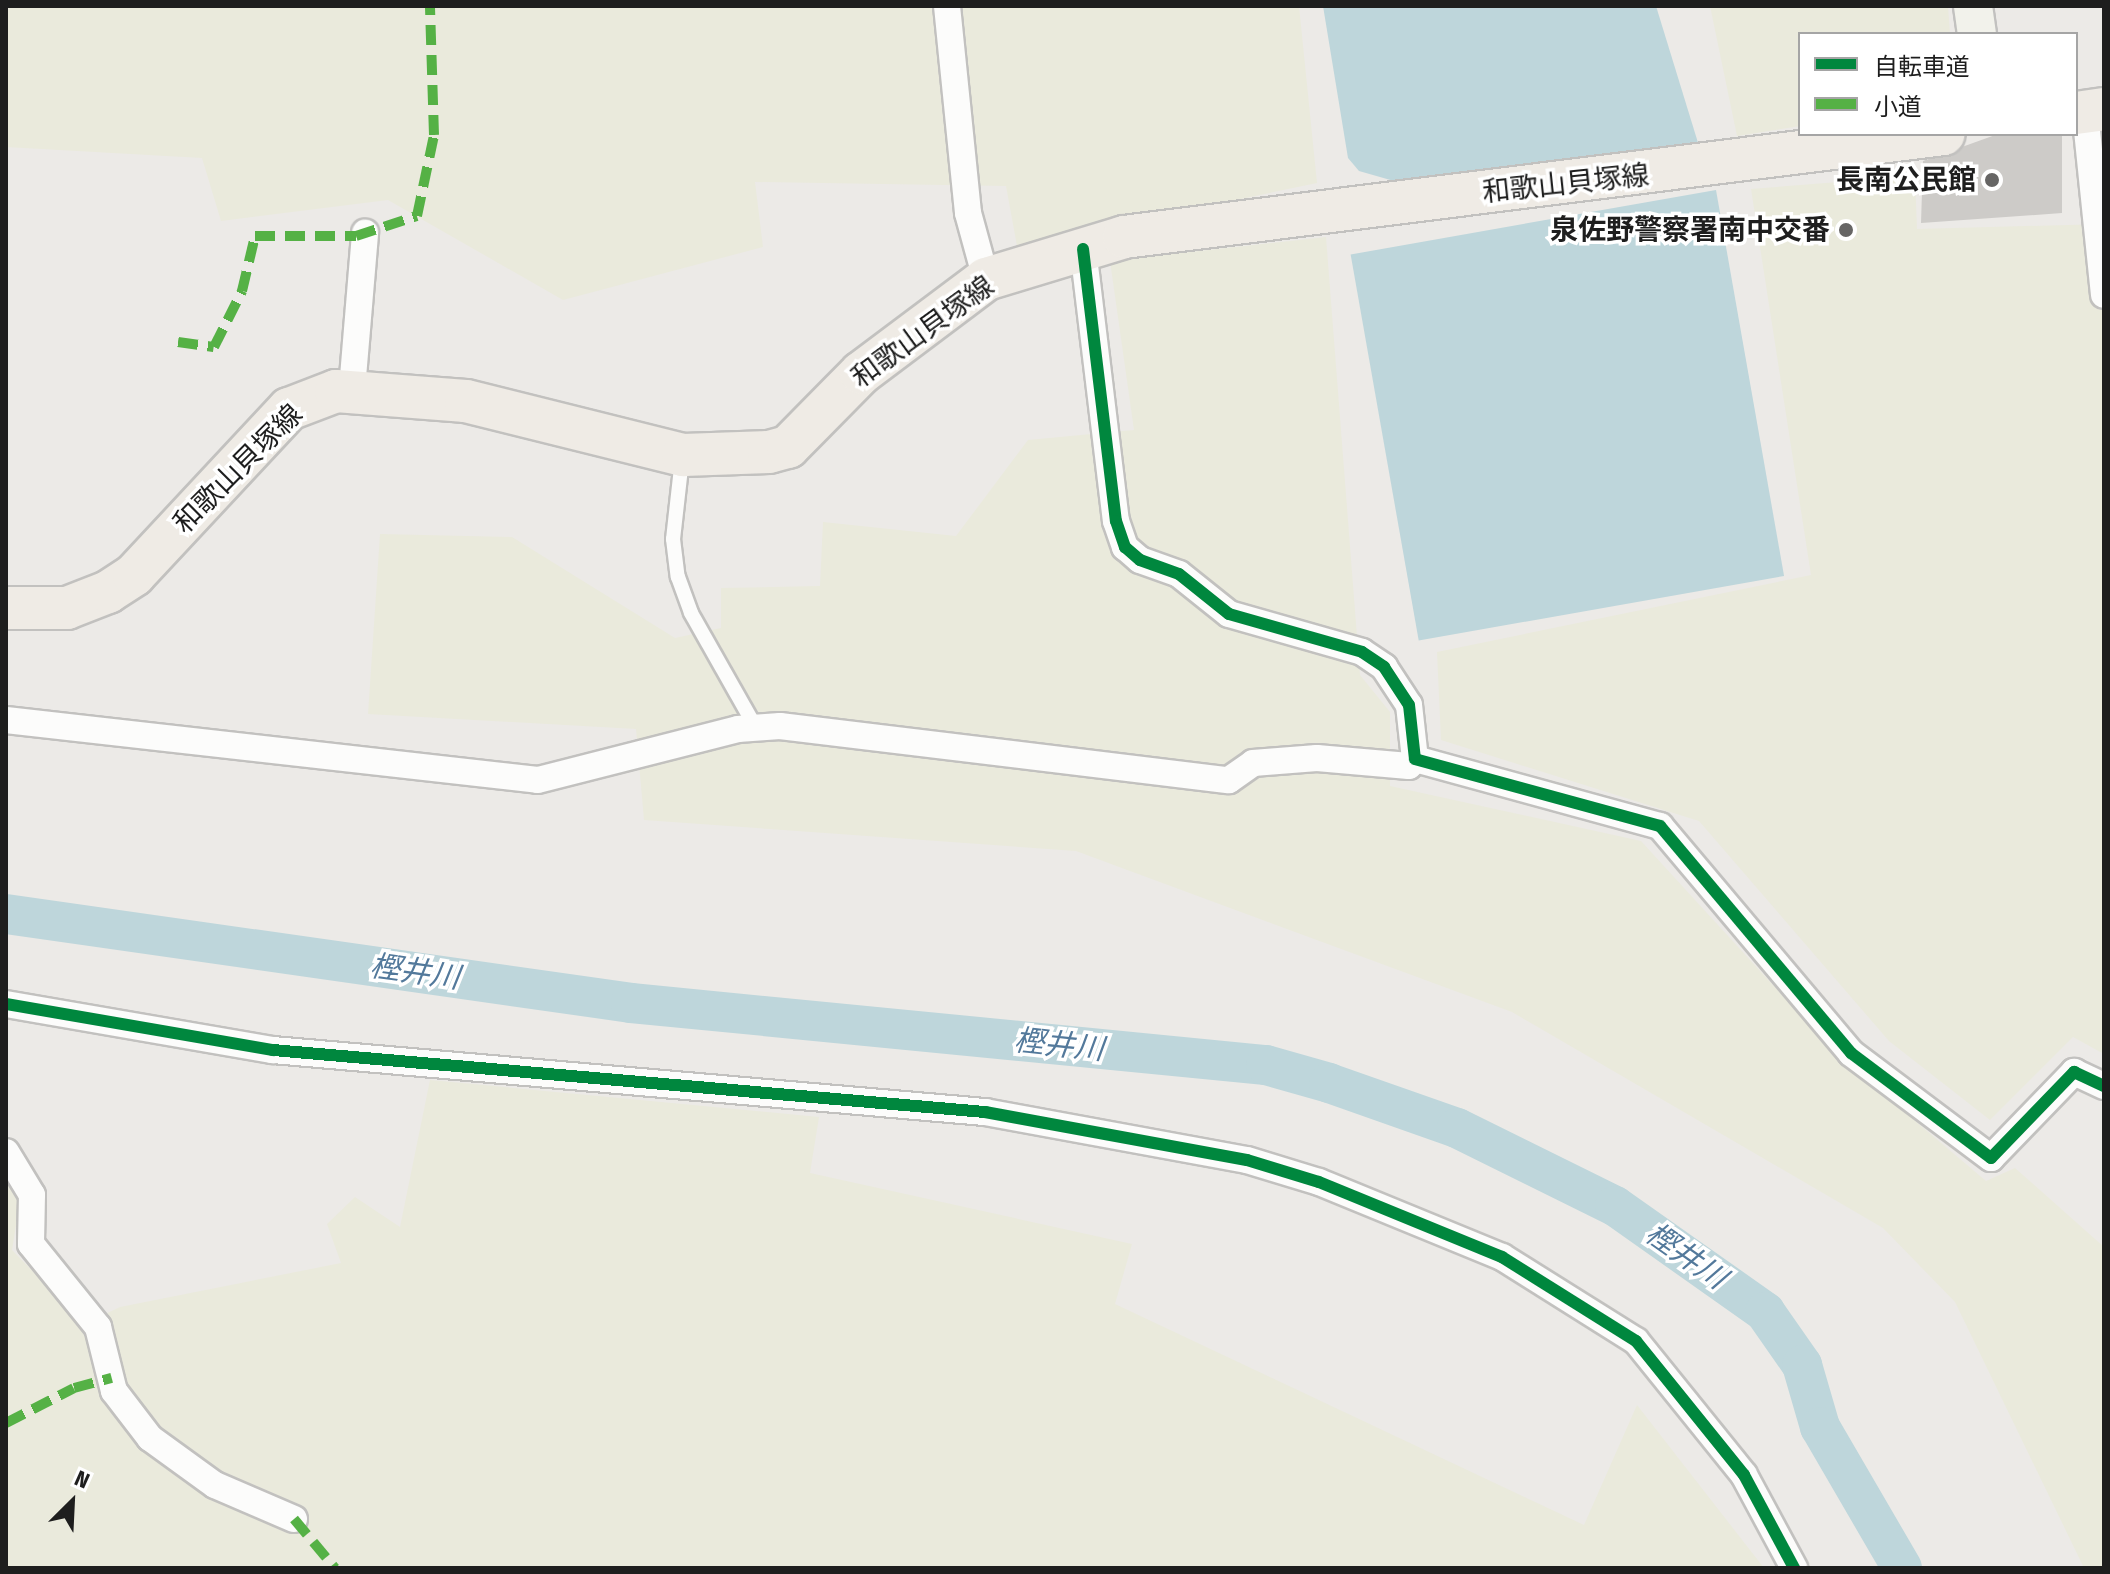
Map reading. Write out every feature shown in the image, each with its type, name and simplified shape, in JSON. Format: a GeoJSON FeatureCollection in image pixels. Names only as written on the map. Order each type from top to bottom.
{"type":"FeatureCollection","features":[{"type":"Feature","properties":{"kind":"main road","name":"和歌山貝塚線"},"geometry":{"type":"LineString","coordinates":[[6,608],[67,608],[108,592],[134,575],[289,409],[352,389],[466,401],[683,455],[788,447],[861,373],[986,279],[1124,237],[1928,136]]}},
{"type":"Feature","properties":{"kind":"street"},"geometry":{"type":"LineString","coordinates":[[947,6],[968,213],[986,279]]}},
{"type":"Feature","properties":{"kind":"street"},"geometry":{"type":"LineString","coordinates":[[1973,6],[1977,32]]}},
{"type":"Feature","properties":{"kind":"street"},"geometry":{"type":"LineString","coordinates":[[2088,111],[2104,295]]}},
{"type":"Feature","properties":{"kind":"street"},"geometry":{"type":"LineString","coordinates":[[352,389],[365,233]]}},
{"type":"Feature","properties":{"kind":"street"},"geometry":{"type":"LineString","coordinates":[[6,720],[538,780],[756,728],[1229,780],[1253,763],[1317,758],[1409,766],[1415,759],[1409,705],[1384,667],[1362,652],[1229,614],[1179,574],[1125,547],[1083,249]]}},
{"type":"Feature","properties":{"kind":"street"},"geometry":{"type":"LineString","coordinates":[[1415,759],[1660,826],[1851,1053],[1991,1158],[2074,1072],[2104,1086]]}},
{"type":"Feature","properties":{"kind":"street"},"geometry":{"type":"LineString","coordinates":[[6,1004],[273,1050],[985,1112],[1247,1160],[1319,1182],[1502,1257],[1636,1341],[1744,1475],[1794,1568]]}},
{"type":"Feature","properties":{"kind":"street"},"geometry":{"type":"LineString","coordinates":[[6,1152],[32,1195],[31,1244],[98,1327],[114,1391],[150,1438],[178,1464],[294,1519]]}},
{"type":"Feature","properties":{"kind":"lane"},"geometry":{"type":"LineString","coordinates":[[683,455],[673,539],[678,577],[691,613],[756,728]]}},
{"type":"Feature","properties":{"kind":"shaded area"},"geometry":{"type":"Polygon","coordinates":[[[6,6],[1299,6],[1317,183],[1017,246],[1006,186],[755,182],[763,247],[563,300],[388,200],[221,221],[202,158],[6,147],[6,6]]]}},
{"type":"Feature","properties":{"kind":"shaded area"},"geometry":{"type":"Polygon","coordinates":[[[1710,6],[1948,6],[1950,32],[1798,32],[1798,126],[1737,136],[1710,6]]]}},
{"type":"Feature","properties":{"kind":"shaded area"},"geometry":{"type":"Polygon","coordinates":[[[1915,176],[1917,229],[2104,224],[2104,1054],[2073,1037],[1990,1120],[1889,1041],[1699,821],[1441,740],[1437,652],[1811,575],[1751,189],[1915,176]]]}},
{"type":"Feature","properties":{"kind":"shaded area"},"geometry":{"type":"Polygon","coordinates":[[[1326,237],[1360,675],[1390,712],[1390,786],[1641,841],[1836,1054],[1986,1181],[2015,1168],[2104,1247],[2104,1568],[2084,1568],[1955,1302],[1883,1228],[1512,1012],[1076,851],[644,820],[636,729],[368,714],[380,534],[512,537],[675,638],[721,628],[721,588],[820,586],[823,522],[956,536],[1028,440],[1134,430],[1110,261],[1326,237]]]}},
{"type":"Feature","properties":{"kind":"shaded area"},"geometry":{"type":"Polygon","coordinates":[[[430,1080],[819,1117],[810,1173],[1132,1244],[1115,1304],[1584,1525],[1637,1405],[1764,1568],[6,1568],[6,1166],[21,1194],[12,1250],[84,1324],[120,1307],[341,1263],[327,1224],[355,1197],[400,1227],[430,1080]]]}},
{"type":"Feature","properties":{"kind":"water"},"geometry":{"type":"Polygon","coordinates":[[[1323,6],[1656,6],[1699,146],[1394,181],[1359,171],[1348,158],[1323,6]]]}},
{"type":"Feature","properties":{"kind":"water"},"geometry":{"type":"Polygon","coordinates":[[[1716,190],[1784,576],[1419,640],[1351,254],[1716,190]]]}},
{"type":"Feature","properties":{"kind":"building","name":"長南公民館"},"geometry":{"type":"Polygon","coordinates":[[[1992,136],[2062,136],[2062,213],[1921,223],[1923,161],[1992,136]]]}},
{"type":"Feature","properties":{"kind":"waterway","name":"樫井川"},"geometry":{"type":"LineString","coordinates":[[6,914],[631,1003],[1266,1065],[1329,1083],[1457,1128],[1615,1206],[1765,1312],[1802,1365],[1820,1427],[1902,1568]]}},
{"type":"Feature","properties":{"kind":"marked path"},"geometry":{"type":"LineString","coordinates":[[178,342],[214,347],[242,291],[255,236],[356,236],[417,216],[434,135],[430,6]]}},
{"type":"Feature","properties":{"kind":"marked path"},"geometry":{"type":"LineString","coordinates":[[6,1423],[74,1388],[112,1378]]}},
{"type":"Feature","properties":{"kind":"marked path"},"geometry":{"type":"LineString","coordinates":[[294,1519],[335,1568]]}},
{"type":"Feature","properties":{"kind":"cycle path"},"geometry":{"type":"LineString","coordinates":[[1083,249],[1116,521],[1125,547],[1140,560],[1179,574],[1229,614],[1362,652],[1384,667],[1409,705],[1415,759],[1660,826],[1851,1053],[1991,1158],[2074,1072],[2104,1086]]}},
{"type":"Feature","properties":{"kind":"cycle path"},"geometry":{"type":"LineString","coordinates":[[6,1004],[273,1050],[985,1112],[1247,1160],[1319,1182],[1502,1257],[1636,1341],[1744,1475],[1794,1568]]}},
{"type":"Feature","properties":{"kind":"place","name":"長南公民館"},"geometry":{"type":"Point","coordinates":[1992,180]}},
{"type":"Feature","properties":{"kind":"place","name":"泉佐野警察署南中交番"},"geometry":{"type":"Point","coordinates":[1846,230]}}]}
